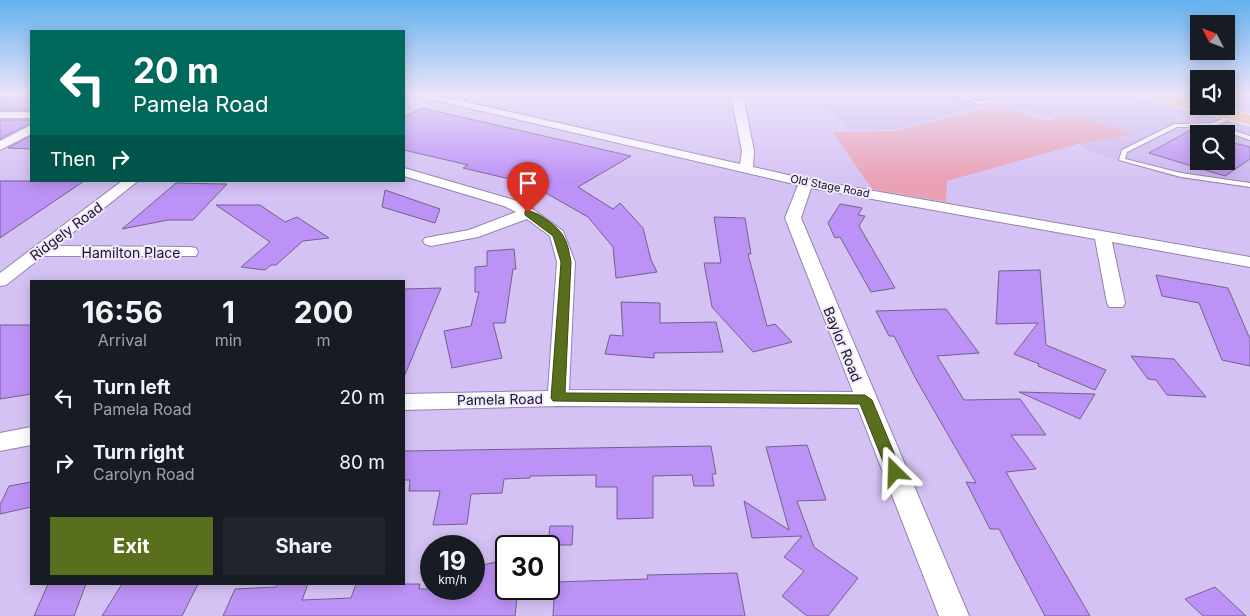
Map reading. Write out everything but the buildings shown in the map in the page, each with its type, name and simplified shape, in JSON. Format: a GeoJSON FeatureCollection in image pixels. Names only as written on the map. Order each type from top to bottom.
{"type":"FeatureCollection","features":[{"type":"Feature","properties":{"kind":"street","name":"Old Stage Road"},"geometry":{"type":"LineString","coordinates":[[542,123],[806,183],[1250,262]]}},
{"type":"Feature","properties":{"kind":"street"},"geometry":{"type":"LineString","coordinates":[[742,123],[748,151],[746,169]]}},
{"type":"Feature","properties":{"kind":"street"},"geometry":{"type":"LineString","coordinates":[[0,146],[30,130]]}},
{"type":"Feature","properties":{"kind":"street"},"geometry":{"type":"LineString","coordinates":[[405,172],[484,194],[528,213],[557,234],[563,246],[566,262],[558,398]]}},
{"type":"Feature","properties":{"kind":"street","name":"Ridgely Road"},"geometry":{"type":"LineString","coordinates":[[0,281],[130,182]]}},
{"type":"Feature","properties":{"kind":"street","name":"Baylor Road"},"geometry":{"type":"LineString","coordinates":[[806,183],[793,218],[865,400],[954,616]]}},
{"type":"Feature","properties":{"kind":"street"},"geometry":{"type":"LineString","coordinates":[[431,241],[472,234],[528,213]]}},
{"type":"Feature","properties":{"kind":"street"},"geometry":{"type":"LineString","coordinates":[[1104,237],[1116,303]]}},
{"type":"Feature","properties":{"kind":"street","name":"Hamilton Place"},"geometry":{"type":"LineString","coordinates":[[41,251],[190,252]]}},
{"type":"Feature","properties":{"kind":"street","name":"Pamela Road"},"geometry":{"type":"LineString","coordinates":[[405,402],[558,398],[865,400]]}},
{"type":"Feature","properties":{"kind":"street"},"geometry":{"type":"LineString","coordinates":[[0,442],[30,436]]}},
{"type":"Feature","properties":{"kind":"lane"},"geometry":{"type":"LineString","coordinates":[[1190,125],[1176,125],[1124,151],[1122,160],[1181,174],[1250,185]]}},
{"type":"Feature","properties":{"kind":"lane"},"geometry":{"type":"LineString","coordinates":[[1235,133],[1250,138]]}},
{"type":"Feature","properties":{"kind":"shaded area"},"geometry":{"type":"Polygon","coordinates":[[[843,123],[922,123],[902,129],[849,130],[843,123]]]}},
{"type":"Feature","properties":{"kind":"shaded area"},"geometry":{"type":"Polygon","coordinates":[[[929,123],[1098,123],[1132,134],[1078,144],[947,181],[946,202],[872,189],[833,132],[897,131],[929,123]]]}},
{"type":"Feature","properties":{"kind":"shaded area"},"geometry":{"type":"Polygon","coordinates":[[[1056,123],[1241,123],[1250,125],[1250,187],[1177,178],[1088,151],[1056,123]]]}},
{"type":"Feature","properties":{"kind":"route"},"geometry":{"type":"LineString","coordinates":[[528,213],[545,223],[557,234],[563,246],[566,262],[558,398],[865,400],[895,472]]}}]}
